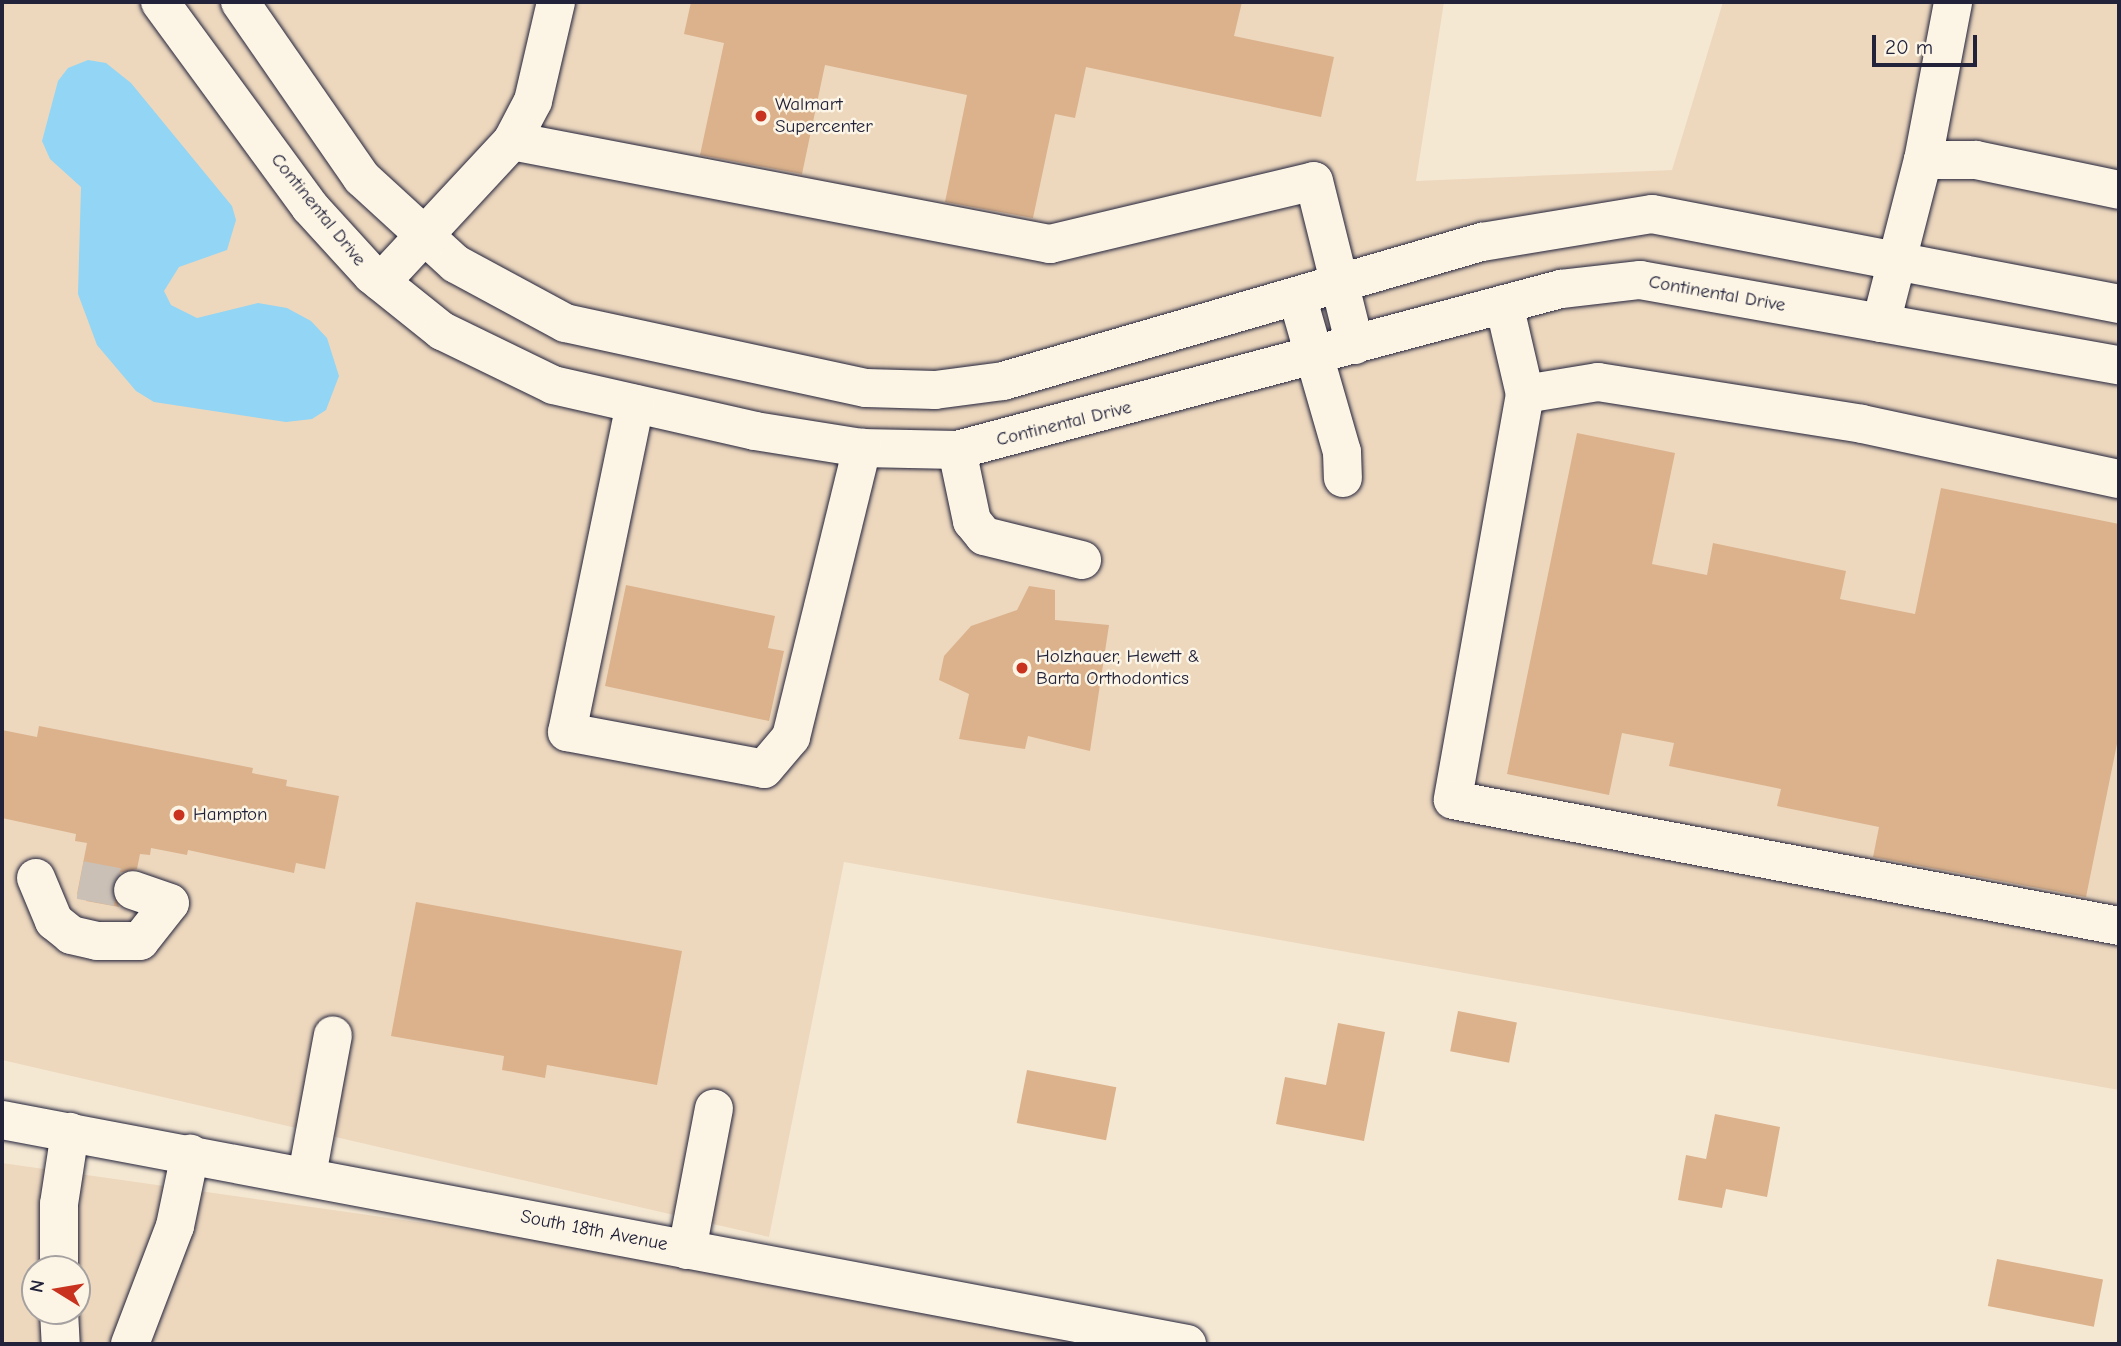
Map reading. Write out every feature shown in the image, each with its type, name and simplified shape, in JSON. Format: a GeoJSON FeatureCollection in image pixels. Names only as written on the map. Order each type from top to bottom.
{"type":"FeatureCollection","features":[{"type":"Feature","properties":{"kind":"street","name":"Continental Drive"},"geometry":{"type":"LineString","coordinates":[[160,2],[310,206],[381,282],[442,331],[553,385],[635,404],[862,448],[957,450],[1562,289],[1640,280],[2119,365]]}},
{"type":"Feature","properties":{"kind":"street"},"geometry":{"type":"LineString","coordinates":[[240,2],[362,178],[456,264],[565,323],[866,388],[934,390],[1003,381],[1482,242],[1652,214],[2119,304]]}},
{"type":"Feature","properties":{"kind":"street"},"geometry":{"type":"LineString","coordinates":[[381,282],[423,233],[476,186],[512,141],[533,101],[556,2]]}},
{"type":"Feature","properties":{"kind":"street"},"geometry":{"type":"LineString","coordinates":[[1881,323],[1923,160],[1953,2]]}},
{"type":"Feature","properties":{"kind":"street"},"geometry":{"type":"LineString","coordinates":[[512,141],[1050,244],[1314,181],[1355,345]]}},
{"type":"Feature","properties":{"kind":"street"},"geometry":{"type":"LineString","coordinates":[[1923,160],[1976,160],[2119,191]]}},
{"type":"Feature","properties":{"kind":"street"},"geometry":{"type":"LineString","coordinates":[[1297,296],[1342,452],[1343,478]]}},
{"type":"Feature","properties":{"kind":"street"},"geometry":{"type":"LineString","coordinates":[[1504,304],[1525,394],[1453,800],[2119,926]]}},
{"type":"Feature","properties":{"kind":"street"},"geometry":{"type":"LineString","coordinates":[[1525,394],[1598,382],[1862,424],[2119,479]]}},
{"type":"Feature","properties":{"kind":"street"},"geometry":{"type":"LineString","coordinates":[[635,404],[567,732],[764,769],[791,737],[862,448]]}},
{"type":"Feature","properties":{"kind":"street"},"geometry":{"type":"LineString","coordinates":[[957,450],[972,521],[984,536],[1082,560]]}},
{"type":"Feature","properties":{"kind":"street"},"geometry":{"type":"LineString","coordinates":[[36,878],[54,921],[71,936],[97,941],[140,941],[170,903],[133,890]]}},
{"type":"Feature","properties":{"kind":"street"},"geometry":{"type":"LineString","coordinates":[[307,1175],[333,1035]]}},
{"type":"Feature","properties":{"kind":"street"},"geometry":{"type":"LineString","coordinates":[[687,1250],[714,1109]]}},
{"type":"Feature","properties":{"kind":"street","name":"South 18th Avenue"},"geometry":{"type":"LineString","coordinates":[[2,1120],[307,1175],[1187,1344]]}},
{"type":"Feature","properties":{"kind":"street"},"geometry":{"type":"LineString","coordinates":[[59,1255],[59,1203],[70,1132]]}},
{"type":"Feature","properties":{"kind":"street"},"geometry":{"type":"LineString","coordinates":[[130,1344],[175,1226],[190,1154]]}},
{"type":"Feature","properties":{"kind":"street"},"geometry":{"type":"LineString","coordinates":[[60,1325],[61,1344]]}},
{"type":"Feature","properties":{"kind":"shaded area"},"geometry":{"type":"Polygon","coordinates":[[[2,2],[1444,2],[1416,181],[1672,170],[1723,2],[2119,2],[2119,1090],[844,862],[769,1237],[2,1060],[2,2]]]}},
{"type":"Feature","properties":{"kind":"shaded area"},"geometry":{"type":"Polygon","coordinates":[[[2,1163],[516,1236],[1097,1344],[2,1344],[2,1163]]]}},
{"type":"Feature","properties":{"kind":"water"},"geometry":{"type":"Polygon","coordinates":[[[88,60],[106,63],[131,83],[232,206],[236,220],[227,250],[179,267],[164,291],[171,305],[197,318],[258,303],[287,308],[311,321],[327,338],[339,376],[326,410],[312,419],[286,422],[154,402],[136,391],[97,345],[78,294],[81,187],[50,159],[42,141],[58,81],[68,68],[88,60]]]}},
{"type":"Feature","properties":{"kind":"building","name":"Walmart Supercenter"},"geometry":{"type":"Polygon","coordinates":[[[691,2],[1242,2],[1234,36],[1334,57],[1321,117],[1086,67],[1075,118],[1055,114],[1033,218],[945,202],[967,95],[825,65],[802,174],[700,155],[724,43],[684,34],[691,2]]]}},
{"type":"Feature","properties":{"kind":"building"},"geometry":{"type":"Polygon","coordinates":[[[1577,433],[1675,453],[1652,564],[1707,575],[1713,543],[1846,571],[1840,599],[1915,614],[1941,488],[2119,524],[2119,734],[2086,897],[1873,857],[1879,827],[1777,806],[1781,789],[1669,766],[1674,743],[1622,733],[1609,795],[1507,774],[1577,433]]]}},
{"type":"Feature","properties":{"kind":"building"},"geometry":{"type":"Polygon","coordinates":[[[626,585],[775,616],[768,648],[784,651],[769,721],[605,686],[626,585]]]}},
{"type":"Feature","properties":{"kind":"building","name":"Holzhauer, Hewett & Barta Orthodontics"},"geometry":{"type":"Polygon","coordinates":[[[1029,586],[1055,590],[1055,620],[1109,625],[1090,751],[1028,736],[1025,749],[959,739],[969,694],[939,680],[944,656],[971,626],[1017,610],[1029,586]]]}},
{"type":"Feature","properties":{"kind":"building","name":"Hampton"},"geometry":{"type":"Polygon","coordinates":[[[39,726],[253,768],[252,773],[287,780],[286,786],[339,796],[325,869],[296,863],[294,873],[188,850],[187,855],[151,848],[150,855],[140,854],[137,869],[119,873],[113,882],[119,907],[86,901],[87,896],[77,894],[87,843],[75,841],[76,834],[2,818],[2,730],[37,737],[39,726]]]}},
{"type":"Feature","properties":{"kind":"building"},"geometry":{"type":"Polygon","coordinates":[[[416,902],[682,951],[657,1085],[547,1065],[545,1078],[502,1070],[504,1056],[391,1036],[416,902]]]}},
{"type":"Feature","properties":{"kind":"building"},"geometry":{"type":"Polygon","coordinates":[[[1458,1011],[1517,1022],[1509,1063],[1450,1051],[1458,1011]]]}},
{"type":"Feature","properties":{"kind":"building"},"geometry":{"type":"Polygon","coordinates":[[[1338,1023],[1385,1032],[1364,1141],[1276,1124],[1285,1077],[1326,1085],[1338,1023]]]}},
{"type":"Feature","properties":{"kind":"building"},"geometry":{"type":"Polygon","coordinates":[[[1027,1070],[1116,1087],[1106,1140],[1017,1123],[1027,1070]]]}},
{"type":"Feature","properties":{"kind":"building"},"geometry":{"type":"Polygon","coordinates":[[[1715,1114],[1780,1127],[1767,1197],[1726,1189],[1722,1208],[1678,1200],[1686,1155],[1706,1159],[1715,1114]]]}},
{"type":"Feature","properties":{"kind":"building"},"geometry":{"type":"Polygon","coordinates":[[[1997,1259],[2103,1280],[2094,1327],[1988,1306],[1997,1259]]]}},
{"type":"Feature","properties":{"kind":"tunnel"},"geometry":{"type":"LineString","coordinates":[[80,880],[133,890]]}},
{"type":"Feature","properties":{"kind":"place","name":"Walmart Supercenter"},"geometry":{"type":"Point","coordinates":[761,116]}},
{"type":"Feature","properties":{"kind":"place","name":"Holzhauer, Hewett & Barta Orthodontics"},"geometry":{"type":"Point","coordinates":[1022,668]}},
{"type":"Feature","properties":{"kind":"place","name":"Hampton"},"geometry":{"type":"Point","coordinates":[179,815]}}]}
